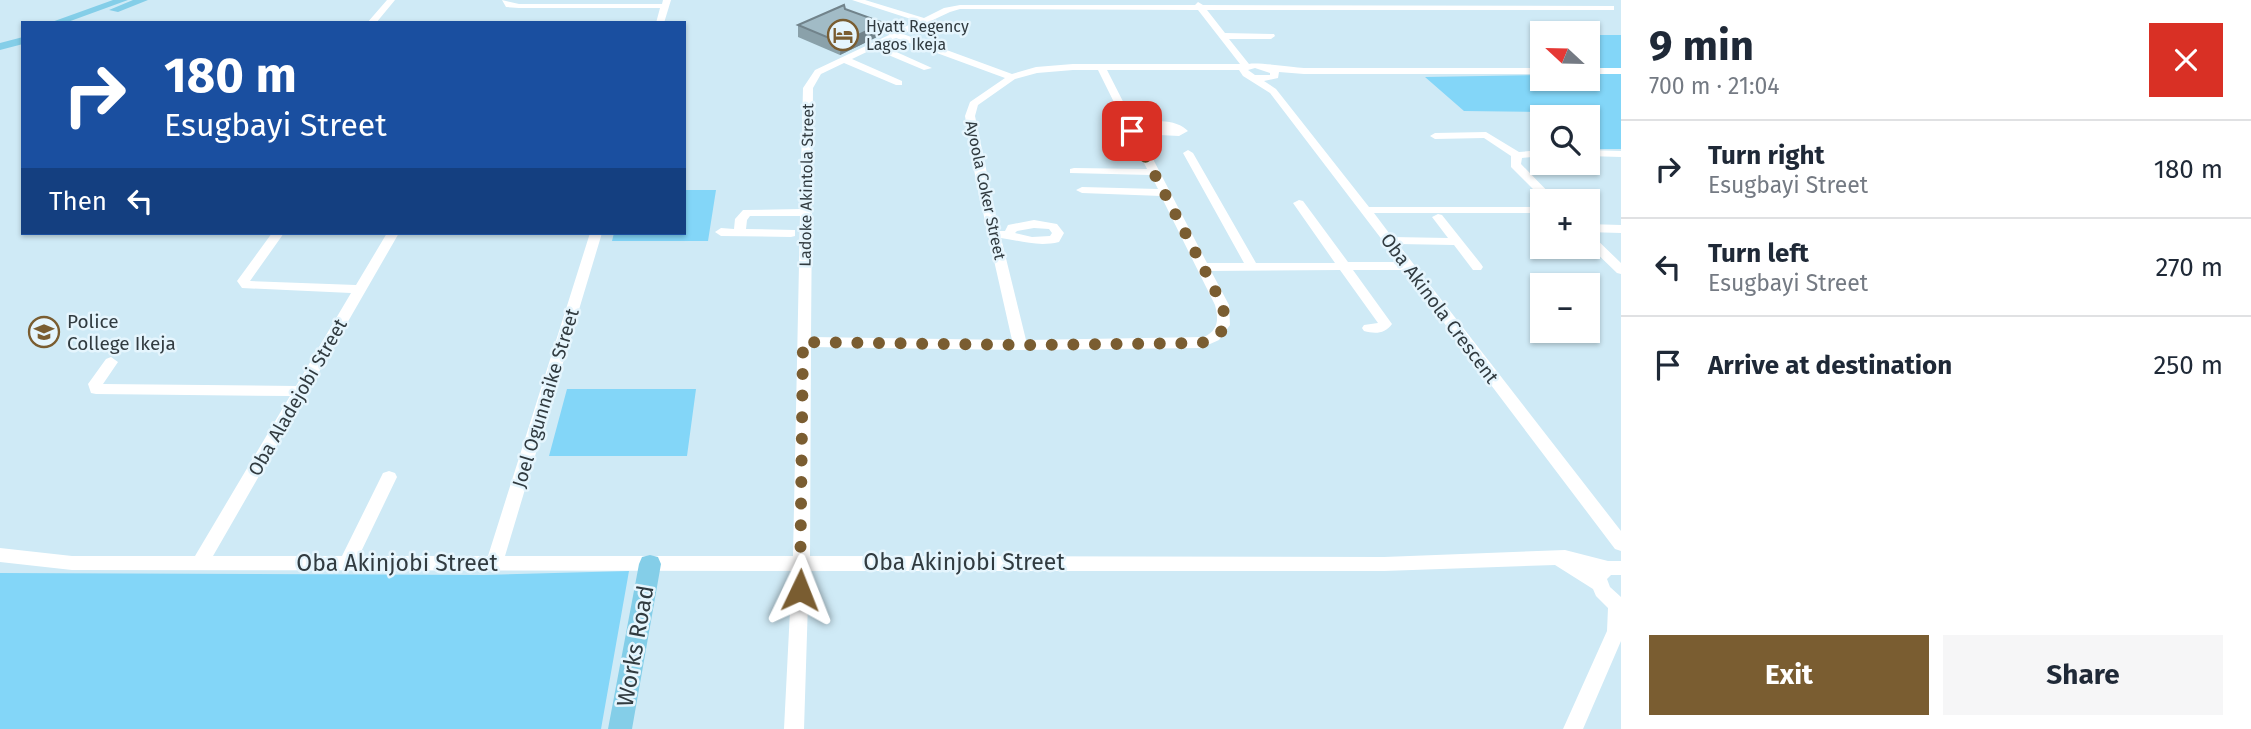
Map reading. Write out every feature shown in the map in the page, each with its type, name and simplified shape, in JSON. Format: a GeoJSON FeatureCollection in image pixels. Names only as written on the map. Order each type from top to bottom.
{"type":"FeatureCollection","features":[{"type":"Feature","properties":{"kind":"main road"},"geometry":{"type":"LineString","coordinates":[[60,21],[123,0]]}},
{"type":"Feature","properties":{"kind":"main road"},"geometry":{"type":"LineString","coordinates":[[80,21],[143,0]]}},
{"type":"Feature","properties":{"kind":"main road"},"geometry":{"type":"LineString","coordinates":[[0,40],[21,34]]}},
{"type":"Feature","properties":{"kind":"main road"},"geometry":{"type":"LineString","coordinates":[[0,47],[21,41]]}},
{"type":"Feature","properties":{"kind":"main road","name":"Works Road"},"geometry":{"type":"LineString","coordinates":[[620,729],[650,564]]}},
{"type":"Feature","properties":{"kind":"street"},"geometry":{"type":"LineString","coordinates":[[373,21],[391,0]]}},
{"type":"Feature","properties":{"kind":"street"},"geometry":{"type":"LineString","coordinates":[[506,0],[509,5],[519,6],[666,3],[661,21]]}},
{"type":"Feature","properties":{"kind":"street"},"geometry":{"type":"LineString","coordinates":[[862,0],[925,21]]}},
{"type":"Feature","properties":{"kind":"street"},"geometry":{"type":"LineString","coordinates":[[1599,0],[1621,14]]}},
{"type":"Feature","properties":{"kind":"street"},"geometry":{"type":"LineString","coordinates":[[1200,2],[1245,66],[1246,74],[1255,78],[1269,76]]}},
{"type":"Feature","properties":{"kind":"street","name":"Ladoke Akintola Street"},"geometry":{"type":"LineString","coordinates":[[794,729],[801,562],[808,88],[818,72],[895,34],[960,7],[1200,2],[1611,8]]}},
{"type":"Feature","properties":{"kind":"street"},"geometry":{"type":"LineString","coordinates":[[883,29],[1012,77]]}},
{"type":"Feature","properties":{"kind":"street"},"geometry":{"type":"LineString","coordinates":[[1224,36],[1271,36]]}},
{"type":"Feature","properties":{"kind":"street"},"geometry":{"type":"LineString","coordinates":[[889,52],[927,68]]}},
{"type":"Feature","properties":{"kind":"street"},"geometry":{"type":"LineString","coordinates":[[1238,56],[1269,76]]}},
{"type":"Feature","properties":{"kind":"street"},"geometry":{"type":"LineString","coordinates":[[894,63],[904,58]]}},
{"type":"Feature","properties":{"kind":"street"},"geometry":{"type":"LineString","coordinates":[[844,59],[899,83]]}},
{"type":"Feature","properties":{"kind":"street","name":"Ayoola Coker Street"},"geometry":{"type":"LineString","coordinates":[[1020,345],[970,116],[973,104],[1012,77],[1055,67],[1245,66],[1269,76],[1304,71],[1530,71]]}},
{"type":"Feature","properties":{"kind":"street"},"geometry":{"type":"LineString","coordinates":[[803,342],[1020,345],[1201,343],[1213,339],[1225,327],[1226,320],[1204,267],[1101,67]]}},
{"type":"Feature","properties":{"kind":"street"},"geometry":{"type":"LineString","coordinates":[[873,73],[883,68]]}},
{"type":"Feature","properties":{"kind":"street"},"geometry":{"type":"LineString","coordinates":[[1600,71],[1621,71]]}},
{"type":"Feature","properties":{"kind":"street","name":"Oba Akinola Crescent"},"geometry":{"type":"LineString","coordinates":[[1269,76],[1388,240],[1621,544]]}},
{"type":"Feature","properties":{"kind":"street"},"geometry":{"type":"LineString","coordinates":[[1140,131],[1152,132]]}},
{"type":"Feature","properties":{"kind":"street"},"geometry":{"type":"LineString","coordinates":[[1435,136],[1486,135],[1517,155],[1530,154]]}},
{"type":"Feature","properties":{"kind":"street"},"geometry":{"type":"LineString","coordinates":[[1188,153],[1252,267]]}},
{"type":"Feature","properties":{"kind":"street"},"geometry":{"type":"LineString","coordinates":[[1600,153],[1621,154]]}},
{"type":"Feature","properties":{"kind":"street"},"geometry":{"type":"LineString","coordinates":[[1517,155],[1515,164],[1539,189]]}},
{"type":"Feature","properties":{"kind":"street"},"geometry":{"type":"LineString","coordinates":[[1074,171],[1153,172]]}},
{"type":"Feature","properties":{"kind":"street"},"geometry":{"type":"LineString","coordinates":[[1082,190],[1165,193]]}},
{"type":"Feature","properties":{"kind":"street"},"geometry":{"type":"LineString","coordinates":[[1299,203],[1385,324],[1381,328],[1369,328]]}},
{"type":"Feature","properties":{"kind":"street"},"geometry":{"type":"LineString","coordinates":[[1365,209],[1530,210]]}},
{"type":"Feature","properties":{"kind":"street"},"geometry":{"type":"LineString","coordinates":[[754,232],[758,212]]}},
{"type":"Feature","properties":{"kind":"street"},"geometry":{"type":"LineString","coordinates":[[740,232],[744,214],[806,213]]}},
{"type":"Feature","properties":{"kind":"street"},"geometry":{"type":"LineString","coordinates":[[1438,218],[1477,267]]}},
{"type":"Feature","properties":{"kind":"street"},"geometry":{"type":"LineString","coordinates":[[1600,228],[1621,229]]}},
{"type":"Feature","properties":{"kind":"street"},"geometry":{"type":"LineString","coordinates":[[721,232],[791,233]]}},
{"type":"Feature","properties":{"kind":"street"},"geometry":{"type":"LineString","coordinates":[[996,234],[1009,234]]}},
{"type":"Feature","properties":{"kind":"street"},"geometry":{"type":"LineString","coordinates":[[276,235],[249,271],[243,281],[246,285],[360,289]]}},
{"type":"Feature","properties":{"kind":"street","name":"Oba Aladejobi Street"},"geometry":{"type":"LineString","coordinates":[[201,561],[393,235]]}},
{"type":"Feature","properties":{"kind":"street","name":"Joel Ogunnaike Street"},"geometry":{"type":"LineString","coordinates":[[494,563],[595,235]]}},
{"type":"Feature","properties":{"kind":"street"},"geometry":{"type":"LineString","coordinates":[[1388,240],[1458,242]]}},
{"type":"Feature","properties":{"kind":"street"},"geometry":{"type":"LineString","coordinates":[[1600,250],[1621,270]]}},
{"type":"Feature","properties":{"kind":"street"},"geometry":{"type":"LineString","coordinates":[[1204,267],[1409,266]]}},
{"type":"Feature","properties":{"kind":"street"},"geometry":{"type":"LineString","coordinates":[[111,362],[95,384],[96,389],[301,391]]}},
{"type":"Feature","properties":{"kind":"street"},"geometry":{"type":"LineString","coordinates":[[348,562],[389,477]]}},
{"type":"Feature","properties":{"kind":"street","name":"Oba Akinola Crescent"},"geometry":{"type":"LineString","coordinates":[[1606,527],[1613,568]]}},
{"type":"Feature","properties":{"kind":"street","name":"Oba Akinjobi Street"},"geometry":{"type":"LineString","coordinates":[[0,555],[72,563],[201,561],[1384,565],[1575,558],[1613,568]]}},
{"type":"Feature","properties":{"kind":"street","name":"Oba Akinjobi Street"},"geometry":{"type":"LineString","coordinates":[[1551,559],[1573,566],[1598,583],[1619,607]]}},
{"type":"Feature","properties":{"kind":"street"},"geometry":{"type":"LineString","coordinates":[[1598,583],[1598,576],[1613,568]]}},
{"type":"Feature","properties":{"kind":"street"},"geometry":{"type":"LineString","coordinates":[[1573,729],[1618,630],[1619,607]]}},
{"type":"Feature","properties":{"kind":"shaded area"},"geometry":{"type":"Polygon","coordinates":[[[1600,35],[1621,35],[1621,149],[1600,149],[1600,105],[1530,105],[1530,112],[1464,111],[1425,77],[1530,75],[1530,91],[1600,91],[1600,35]]]}},
{"type":"Feature","properties":{"kind":"shaded area"},"geometry":{"type":"Polygon","coordinates":[[[686,190],[716,190],[708,241],[612,241],[614,235],[686,235],[686,190]]]}},
{"type":"Feature","properties":{"kind":"shaded area"},"geometry":{"type":"Polygon","coordinates":[[[567,389],[696,389],[687,456],[549,456],[567,389]]]}},
{"type":"Feature","properties":{"kind":"shaded area"},"geometry":{"type":"Polygon","coordinates":[[[629,571],[601,729],[0,729],[0,573],[484,575],[629,571]]]}},
{"type":"Feature","properties":{"kind":"building"},"geometry":{"type":"Polygon","coordinates":[[[844,5],[845,9],[884,23],[841,43],[798,25],[844,5]]]}},
{"type":"Feature","properties":{"kind":"place","name":"Hyatt Regency Lagos Ikeja"},"geometry":{"type":"Point","coordinates":[843,35]}},
{"type":"Feature","properties":{"kind":"place","name":"Police College Ikeja"},"geometry":{"type":"Point","coordinates":[44,332]}},
{"type":"Feature","properties":{"kind":"route"},"geometry":{"type":"LineString","coordinates":[[800,590],[803,342],[1020,345],[1201,343],[1221,333],[1226,320],[1222,306],[1132,131]]}}]}
